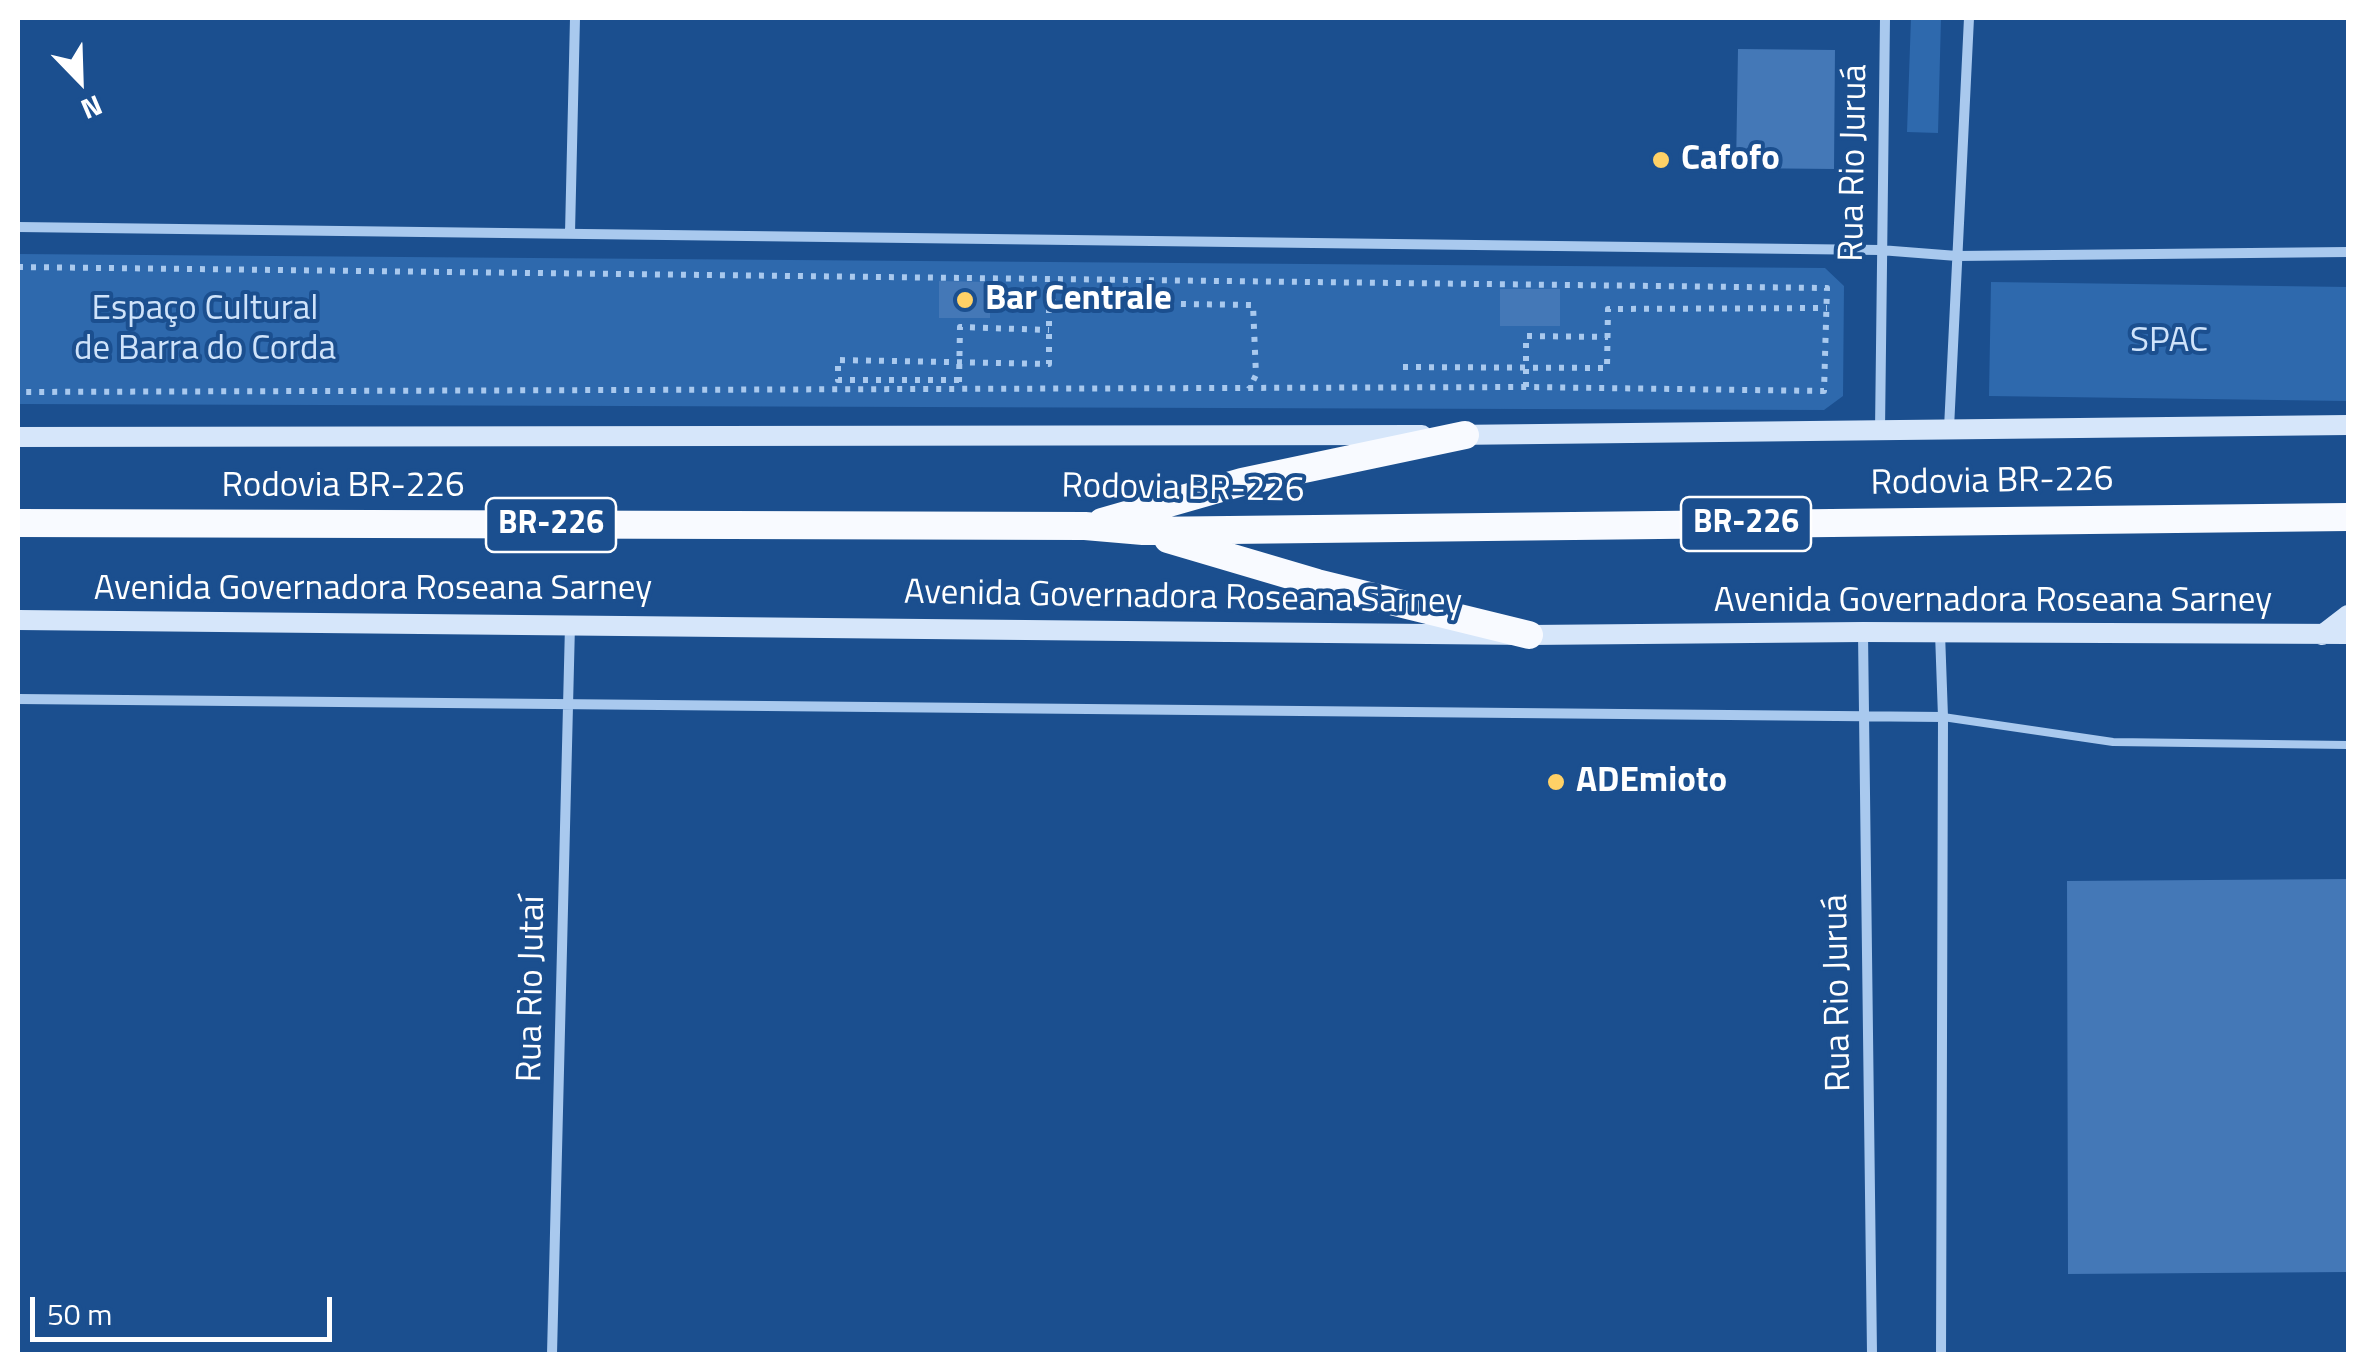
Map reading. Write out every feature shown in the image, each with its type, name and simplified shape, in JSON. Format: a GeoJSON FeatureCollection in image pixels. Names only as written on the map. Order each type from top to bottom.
{"type":"FeatureCollection","features":[{"type":"Feature","properties":{"kind":"highway"},"geometry":{"type":"LineString","coordinates":[[1086,526],[1242,482],[1465,435]]}},
{"type":"Feature","properties":{"kind":"highway","name":"Rodovia BR-226"},"geometry":{"type":"LineString","coordinates":[[18,523],[1086,526],[1143,531],[2348,516]]}},
{"type":"Feature","properties":{"kind":"highway"},"geometry":{"type":"LineString","coordinates":[[1143,531],[1317,583],[1529,635]]}},
{"type":"Feature","properties":{"kind":"main road"},"geometry":{"type":"LineString","coordinates":[[18,437],[1465,435],[2339,426],[2348,438]]}},
{"type":"Feature","properties":{"kind":"main road"},"geometry":{"type":"LineString","coordinates":[[2322,635],[2348,615]]}},
{"type":"Feature","properties":{"kind":"main road","name":"Avenida Governadora Roseana Sarney"},"geometry":{"type":"LineString","coordinates":[[18,620],[1529,635],[2348,634]]}},
{"type":"Feature","properties":{"kind":"street"},"geometry":{"type":"LineString","coordinates":[[570,233],[575,18]]}},
{"type":"Feature","properties":{"kind":"street","name":"Rua Rio Juruá"},"geometry":{"type":"LineString","coordinates":[[1880,430],[1885,18]]}},
{"type":"Feature","properties":{"kind":"street"},"geometry":{"type":"LineString","coordinates":[[1949,428],[1969,18]]}},
{"type":"Feature","properties":{"kind":"street"},"geometry":{"type":"LineString","coordinates":[[18,226],[1880,250],[1957,256],[2348,252]]}},
{"type":"Feature","properties":{"kind":"street","name":"Rua Rio Jutaí"},"geometry":{"type":"LineString","coordinates":[[552,1354],[570,624]]}},
{"type":"Feature","properties":{"kind":"street","name":"Rua Rio Juruá"},"geometry":{"type":"LineString","coordinates":[[1863,632],[1872,1354]]}},
{"type":"Feature","properties":{"kind":"street"},"geometry":{"type":"LineString","coordinates":[[1940,634],[1941,1354]]}},
{"type":"Feature","properties":{"kind":"street"},"geometry":{"type":"LineString","coordinates":[[18,698],[1942,717]]}},
{"type":"Feature","properties":{"kind":"lane"},"geometry":{"type":"LineString","coordinates":[[1942,717],[2112,742],[2348,745]]}},
{"type":"Feature","properties":{"kind":"path"},"geometry":{"type":"LineString","coordinates":[[18,267],[1827,288],[1824,391],[1526,386],[18,392]]}},
{"type":"Feature","properties":{"kind":"path"},"geometry":{"type":"LineString","coordinates":[[958,380],[838,380],[838,360],[1049,364],[1048,302],[1253,305],[1256,375],[1248,389]]}},
{"type":"Feature","properties":{"kind":"path"},"geometry":{"type":"LineString","coordinates":[[1404,367],[1607,368],[1608,310],[1826,308]]}},
{"type":"Feature","properties":{"kind":"path"},"geometry":{"type":"LineString","coordinates":[[958,390],[960,328],[1049,330]]}},
{"type":"Feature","properties":{"kind":"path"},"geometry":{"type":"LineString","coordinates":[[1526,386],[1526,336],[1608,337]]}},
{"type":"Feature","properties":{"kind":"green space"},"geometry":{"type":"Polygon","coordinates":[[[1911,18],[1941,18],[1938,133],[1907,132],[1911,18]]]}},
{"type":"Feature","properties":{"kind":"green space","name":"Espaço Cultural de Barra do Corda"},"geometry":{"type":"Polygon","coordinates":[[[18,254],[1825,268],[1844,286],[1843,396],[1824,410],[18,404],[18,254]]]}},
{"type":"Feature","properties":{"kind":"green space","name":"SPAC"},"geometry":{"type":"Polygon","coordinates":[[[1991,282],[2348,287],[2348,401],[1989,396],[1991,282]]]}},
{"type":"Feature","properties":{"kind":"building"},"geometry":{"type":"Polygon","coordinates":[[[1738,49],[1835,50],[1834,169],[1736,168],[1738,49]]]}},
{"type":"Feature","properties":{"kind":"building","name":"Bar Centrale"},"geometry":{"type":"Polygon","coordinates":[[[939,281],[990,282],[990,318],[939,318],[939,281]]]}},
{"type":"Feature","properties":{"kind":"building"},"geometry":{"type":"Polygon","coordinates":[[[1500,289],[1560,289],[1560,326],[1500,326],[1500,289]]]}},
{"type":"Feature","properties":{"kind":"building"},"geometry":{"type":"Polygon","coordinates":[[[2348,879],[2348,1272],[2068,1274],[2067,881],[2348,879]]]}},
{"type":"Feature","properties":{"kind":"place","name":"Cafofo"},"geometry":{"type":"Point","coordinates":[1661,160]}},
{"type":"Feature","properties":{"kind":"place","name":"Bar Centrale"},"geometry":{"type":"Point","coordinates":[965,300]}},
{"type":"Feature","properties":{"kind":"place","name":"ADEmioto"},"geometry":{"type":"Point","coordinates":[1556,782]}}]}
